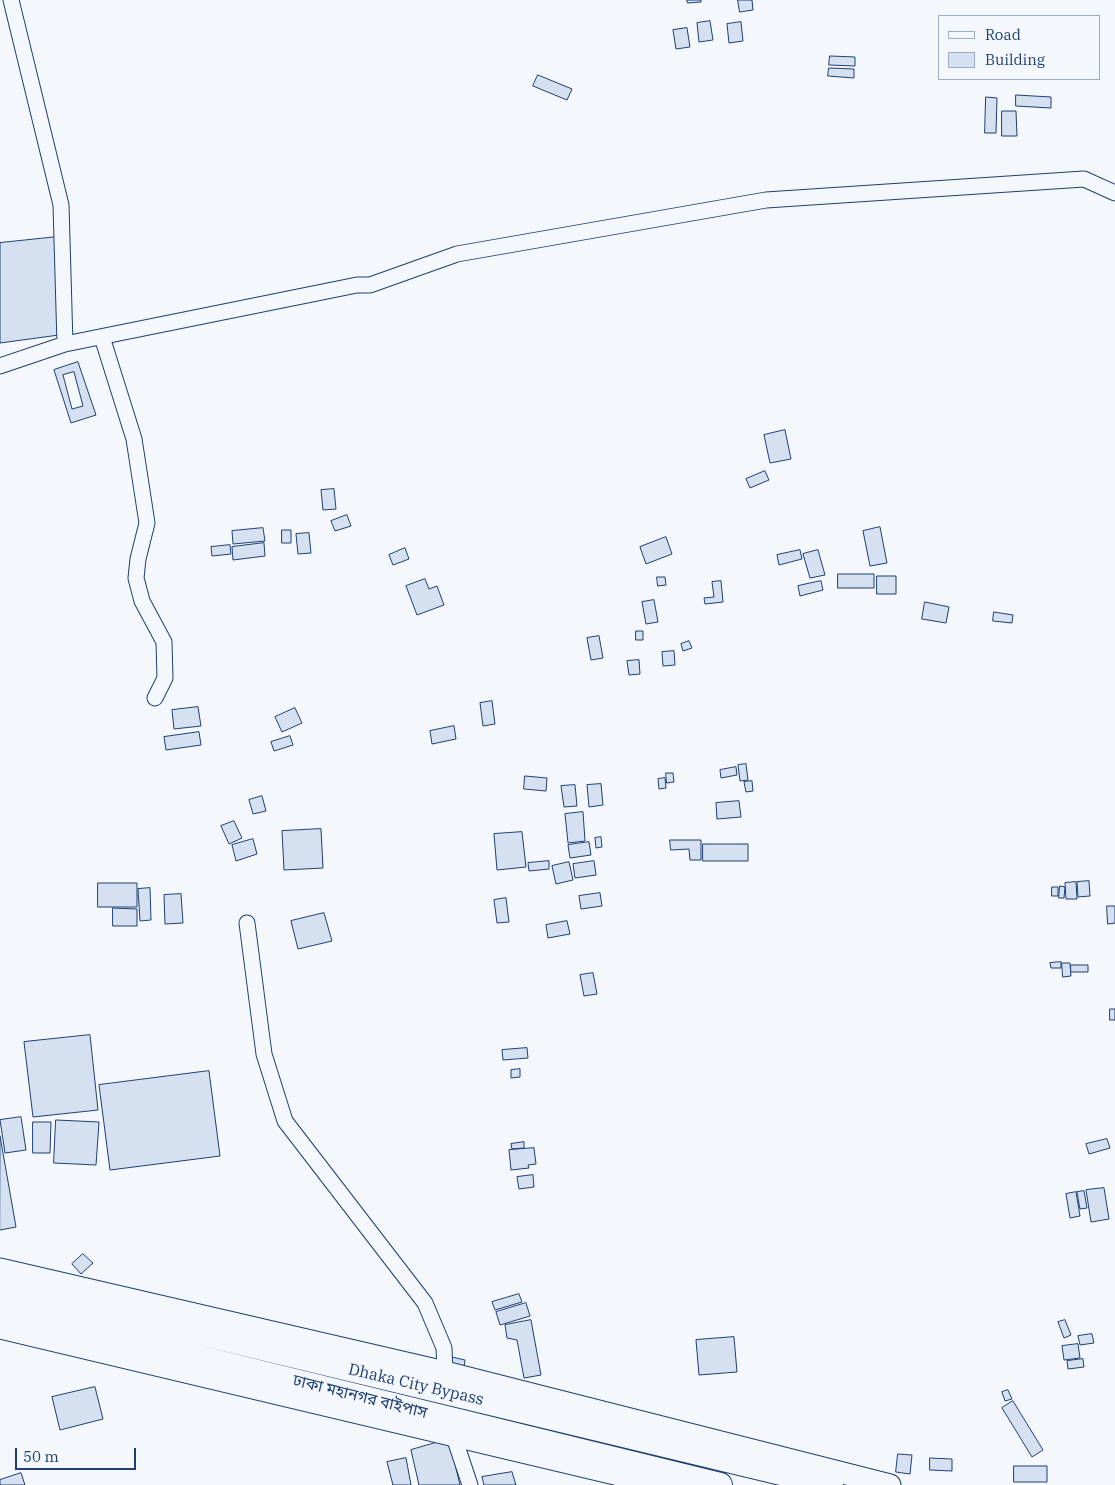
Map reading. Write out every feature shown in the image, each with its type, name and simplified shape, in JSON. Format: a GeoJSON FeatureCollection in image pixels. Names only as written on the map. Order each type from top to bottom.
{"type":"FeatureCollection","features":[{"type":"Feature","properties":{"kind":"highway","name":"Dhaka City Bypass"},"geometry":{"type":"LineString","coordinates":[[0,1285],[831,1485]]}},
{"type":"Feature","properties":{"kind":"highway","name":"ঢাকা মহানগর বাইপাস"},"geometry":{"type":"LineString","coordinates":[[0,1309],[720,1485]]}},
{"type":"Feature","properties":{"kind":"main road"},"geometry":{"type":"LineString","coordinates":[[0,1269],[445,1372],[890,1485]]}},
{"type":"Feature","properties":{"kind":"main road"},"geometry":{"type":"LineString","coordinates":[[0,1328],[453,1434],[661,1485]]}},
{"type":"Feature","properties":{"kind":"street"},"geometry":{"type":"LineString","coordinates":[[11,0],[61,204],[65,344]]}},
{"type":"Feature","properties":{"kind":"street"},"geometry":{"type":"LineString","coordinates":[[0,366],[65,344],[357,285],[370,285],[457,254],[766,200],[1084,179],[1115,193]]}},
{"type":"Feature","properties":{"kind":"street"},"geometry":{"type":"LineString","coordinates":[[102,337],[134,439],[147,523],[138,559],[136,578],[142,601],[164,642],[165,678],[155,698]]}},
{"type":"Feature","properties":{"kind":"street"},"geometry":{"type":"LineString","coordinates":[[247,923],[264,1054],[285,1121],[425,1303],[444,1348],[445,1372]]}},
{"type":"Feature","properties":{"kind":"street"},"geometry":{"type":"LineString","coordinates":[[453,1434],[470,1485]]}},
{"type":"Feature","properties":{"kind":"building"},"geometry":{"type":"Polygon","coordinates":[[[687,0],[701,0],[701,2],[688,3],[687,0]]]}},
{"type":"Feature","properties":{"kind":"building"},"geometry":{"type":"Polygon","coordinates":[[[738,0],[752,0],[753,10],[740,12],[738,0]]]}},
{"type":"Feature","properties":{"kind":"building"},"geometry":{"type":"Polygon","coordinates":[[[710,21],[713,40],[699,42],[697,23],[710,21]]]}},
{"type":"Feature","properties":{"kind":"building"},"geometry":{"type":"Polygon","coordinates":[[[741,22],[743,41],[729,43],[727,24],[741,22]]]}},
{"type":"Feature","properties":{"kind":"building"},"geometry":{"type":"Polygon","coordinates":[[[687,28],[690,47],[676,49],[673,30],[687,28]]]}},
{"type":"Feature","properties":{"kind":"building"},"geometry":{"type":"Polygon","coordinates":[[[830,56],[855,57],[855,66],[829,65],[830,56]]]}},
{"type":"Feature","properties":{"kind":"building"},"geometry":{"type":"Polygon","coordinates":[[[829,68],[854,69],[854,78],[828,76],[829,68]]]}},
{"type":"Feature","properties":{"kind":"building"},"geometry":{"type":"Polygon","coordinates":[[[538,75],[572,89],[567,100],[533,86],[538,75]]]}},
{"type":"Feature","properties":{"kind":"building"},"geometry":{"type":"Polygon","coordinates":[[[1016,95],[1051,97],[1051,108],[1016,106],[1016,95]]]}},
{"type":"Feature","properties":{"kind":"building"},"geometry":{"type":"Polygon","coordinates":[[[986,97],[997,98],[996,133],[985,133],[986,97]]]}},
{"type":"Feature","properties":{"kind":"building"},"geometry":{"type":"Polygon","coordinates":[[[1002,111],[1016,111],[1017,136],[1002,136],[1002,111]]]}},
{"type":"Feature","properties":{"kind":"building"},"geometry":{"type":"Polygon","coordinates":[[[57,237],[59,335],[0,343],[0,243],[57,237]]]}},
{"type":"Feature","properties":{"kind":"building"},"geometry":{"type":"Polygon","coordinates":[[[78,362],[96,415],[71,423],[54,370],[78,362]]]}},
{"type":"Feature","properties":{"kind":"building"},"geometry":{"type":"Polygon","coordinates":[[[74,372],[83,406],[72,409],[63,375],[74,372]]]}},
{"type":"Feature","properties":{"kind":"building"},"geometry":{"type":"Polygon","coordinates":[[[785,430],[791,459],[770,463],[764,435],[785,430]]]}},
{"type":"Feature","properties":{"kind":"building"},"geometry":{"type":"Polygon","coordinates":[[[765,471],[769,480],[750,488],[746,479],[765,471]]]}},
{"type":"Feature","properties":{"kind":"building"},"geometry":{"type":"Polygon","coordinates":[[[334,489],[336,509],[323,510],[321,490],[334,489]]]}},
{"type":"Feature","properties":{"kind":"building"},"geometry":{"type":"Polygon","coordinates":[[[347,515],[351,526],[335,531],[331,521],[347,515]]]}},
{"type":"Feature","properties":{"kind":"building"},"geometry":{"type":"Polygon","coordinates":[[[880,527],[887,563],[870,566],[863,531],[880,527]]]}},
{"type":"Feature","properties":{"kind":"building"},"geometry":{"type":"Polygon","coordinates":[[[263,528],[265,541],[233,544],[232,531],[263,528]]]}},
{"type":"Feature","properties":{"kind":"building"},"geometry":{"type":"Polygon","coordinates":[[[282,530],[291,530],[291,543],[282,543],[282,530]]]}},
{"type":"Feature","properties":{"kind":"building"},"geometry":{"type":"Polygon","coordinates":[[[309,533],[311,553],[298,554],[296,534],[309,533]]]}},
{"type":"Feature","properties":{"kind":"building"},"geometry":{"type":"Polygon","coordinates":[[[666,537],[672,554],[646,564],[640,547],[666,537]]]}},
{"type":"Feature","properties":{"kind":"building"},"geometry":{"type":"Polygon","coordinates":[[[264,543],[265,556],[233,560],[232,547],[264,543]]]}},
{"type":"Feature","properties":{"kind":"building"},"geometry":{"type":"Polygon","coordinates":[[[230,545],[231,554],[212,556],[211,547],[230,545]]]}},
{"type":"Feature","properties":{"kind":"building"},"geometry":{"type":"Polygon","coordinates":[[[405,548],[409,559],[393,565],[389,555],[405,548]]]}},
{"type":"Feature","properties":{"kind":"building"},"geometry":{"type":"Polygon","coordinates":[[[800,550],[802,559],[779,565],[777,555],[800,550]]]}},
{"type":"Feature","properties":{"kind":"building"},"geometry":{"type":"Polygon","coordinates":[[[818,550],[825,575],[810,578],[803,554],[818,550]]]}},
{"type":"Feature","properties":{"kind":"building"},"geometry":{"type":"Polygon","coordinates":[[[838,574],[874,574],[874,588],[838,588],[838,574]]]}},
{"type":"Feature","properties":{"kind":"building"},"geometry":{"type":"Polygon","coordinates":[[[877,576],[896,576],[896,594],[877,594],[877,576]]]}},
{"type":"Feature","properties":{"kind":"building"},"geometry":{"type":"Polygon","coordinates":[[[657,577],[665,577],[666,585],[658,586],[657,577]]]}},
{"type":"Feature","properties":{"kind":"building"},"geometry":{"type":"Polygon","coordinates":[[[425,579],[429,589],[437,586],[444,605],[417,615],[406,586],[425,579]]]}},
{"type":"Feature","properties":{"kind":"building"},"geometry":{"type":"Polygon","coordinates":[[[721,581],[723,602],[705,604],[704,598],[714,597],[712,582],[721,581]]]}},
{"type":"Feature","properties":{"kind":"building"},"geometry":{"type":"Polygon","coordinates":[[[821,581],[823,590],[800,596],[798,586],[821,581]]]}},
{"type":"Feature","properties":{"kind":"building"},"geometry":{"type":"Polygon","coordinates":[[[654,600],[658,622],[646,624],[642,602],[654,600]]]}},
{"type":"Feature","properties":{"kind":"building"},"geometry":{"type":"Polygon","coordinates":[[[925,602],[949,607],[946,623],[922,619],[925,602]]]}},
{"type":"Feature","properties":{"kind":"building"},"geometry":{"type":"Polygon","coordinates":[[[994,612],[1013,615],[1012,623],[993,621],[994,612]]]}},
{"type":"Feature","properties":{"kind":"building"},"geometry":{"type":"Polygon","coordinates":[[[636,631],[643,631],[643,640],[636,640],[636,631]]]}},
{"type":"Feature","properties":{"kind":"building"},"geometry":{"type":"Polygon","coordinates":[[[599,636],[603,658],[591,660],[587,638],[599,636]]]}},
{"type":"Feature","properties":{"kind":"building"},"geometry":{"type":"Polygon","coordinates":[[[689,641],[692,648],[683,651],[681,644],[689,641]]]}},
{"type":"Feature","properties":{"kind":"building"},"geometry":{"type":"Polygon","coordinates":[[[674,651],[675,665],[663,666],[662,652],[674,651]]]}},
{"type":"Feature","properties":{"kind":"building"},"geometry":{"type":"Polygon","coordinates":[[[639,660],[640,674],[629,675],[627,661],[639,660]]]}},
{"type":"Feature","properties":{"kind":"building"},"geometry":{"type":"Polygon","coordinates":[[[492,701],[495,724],[483,726],[480,703],[492,701]]]}},
{"type":"Feature","properties":{"kind":"building"},"geometry":{"type":"Polygon","coordinates":[[[198,707],[201,726],[174,729],[172,710],[198,707]]]}},
{"type":"Feature","properties":{"kind":"building"},"geometry":{"type":"Polygon","coordinates":[[[295,708],[302,723],[282,732],[275,717],[295,708]]]}},
{"type":"Feature","properties":{"kind":"building"},"geometry":{"type":"Polygon","coordinates":[[[454,726],[456,739],[432,744],[430,731],[454,726]]]}},
{"type":"Feature","properties":{"kind":"building"},"geometry":{"type":"Polygon","coordinates":[[[199,732],[201,745],[166,750],[164,737],[199,732]]]}},
{"type":"Feature","properties":{"kind":"building"},"geometry":{"type":"Polygon","coordinates":[[[290,736],[293,745],[274,751],[271,742],[290,736]]]}},
{"type":"Feature","properties":{"kind":"building"},"geometry":{"type":"Polygon","coordinates":[[[746,764],[748,780],[740,781],[738,765],[746,764]]]}},
{"type":"Feature","properties":{"kind":"building"},"geometry":{"type":"Polygon","coordinates":[[[736,767],[737,775],[721,778],[720,770],[736,767]]]}},
{"type":"Feature","properties":{"kind":"building"},"geometry":{"type":"Polygon","coordinates":[[[666,773],[673,773],[674,782],[667,783],[666,773]]]}},
{"type":"Feature","properties":{"kind":"building"},"geometry":{"type":"Polygon","coordinates":[[[525,776],[547,778],[546,791],[524,789],[525,776]]]}},
{"type":"Feature","properties":{"kind":"building"},"geometry":{"type":"Polygon","coordinates":[[[665,778],[666,788],[659,789],[658,779],[665,778]]]}},
{"type":"Feature","properties":{"kind":"building"},"geometry":{"type":"Polygon","coordinates":[[[752,781],[753,791],[746,792],[744,782],[752,781]]]}},
{"type":"Feature","properties":{"kind":"building"},"geometry":{"type":"Polygon","coordinates":[[[601,784],[603,805],[589,807],[587,785],[601,784]]]}},
{"type":"Feature","properties":{"kind":"building"},"geometry":{"type":"Polygon","coordinates":[[[575,785],[577,806],[564,807],[561,786],[575,785]]]}},
{"type":"Feature","properties":{"kind":"building"},"geometry":{"type":"Polygon","coordinates":[[[262,796],[266,811],[253,814],[249,800],[262,796]]]}},
{"type":"Feature","properties":{"kind":"building"},"geometry":{"type":"Polygon","coordinates":[[[739,801],[741,817],[717,819],[716,803],[739,801]]]}},
{"type":"Feature","properties":{"kind":"building"},"geometry":{"type":"Polygon","coordinates":[[[583,812],[585,841],[568,843],[565,814],[583,812]]]}},
{"type":"Feature","properties":{"kind":"building"},"geometry":{"type":"Polygon","coordinates":[[[234,821],[242,838],[229,844],[221,826],[234,821]]]}},
{"type":"Feature","properties":{"kind":"building"},"geometry":{"type":"Polygon","coordinates":[[[321,829],[323,868],[284,870],[282,831],[321,829]]]}},
{"type":"Feature","properties":{"kind":"building"},"geometry":{"type":"Polygon","coordinates":[[[522,832],[526,867],[497,870],[494,834],[522,832]]]}},
{"type":"Feature","properties":{"kind":"building"},"geometry":{"type":"Polygon","coordinates":[[[601,837],[602,847],[596,848],[595,838],[601,837]]]}},
{"type":"Feature","properties":{"kind":"building"},"geometry":{"type":"Polygon","coordinates":[[[253,839],[257,854],[236,861],[232,845],[253,839]]]}},
{"type":"Feature","properties":{"kind":"building"},"geometry":{"type":"Polygon","coordinates":[[[670,840],[701,840],[701,860],[690,860],[689,849],[671,850],[670,840]]]}},
{"type":"Feature","properties":{"kind":"building"},"geometry":{"type":"Polygon","coordinates":[[[589,842],[591,855],[570,858],[568,845],[589,842]]]}},
{"type":"Feature","properties":{"kind":"building"},"geometry":{"type":"Polygon","coordinates":[[[703,844],[748,844],[748,861],[703,861],[703,844]]]}},
{"type":"Feature","properties":{"kind":"building"},"geometry":{"type":"Polygon","coordinates":[[[549,861],[549,869],[529,871],[528,863],[549,861]]]}},
{"type":"Feature","properties":{"kind":"building"},"geometry":{"type":"Polygon","coordinates":[[[594,861],[596,875],[575,878],[573,864],[594,861]]]}},
{"type":"Feature","properties":{"kind":"building"},"geometry":{"type":"Polygon","coordinates":[[[569,862],[573,880],[556,884],[552,866],[569,862]]]}},
{"type":"Feature","properties":{"kind":"building"},"geometry":{"type":"Polygon","coordinates":[[[1089,881],[1090,896],[1078,897],[1077,882],[1089,881]]]}},
{"type":"Feature","properties":{"kind":"building"},"geometry":{"type":"Polygon","coordinates":[[[1076,882],[1077,899],[1066,899],[1065,883],[1076,882]]]}},
{"type":"Feature","properties":{"kind":"building"},"geometry":{"type":"Polygon","coordinates":[[[98,883],[137,883],[137,907],[98,907],[98,883]]]}},
{"type":"Feature","properties":{"kind":"building"},"geometry":{"type":"Polygon","coordinates":[[[1060,886],[1065,887],[1064,898],[1059,898],[1060,886]]]}},
{"type":"Feature","properties":{"kind":"building"},"geometry":{"type":"Polygon","coordinates":[[[1052,887],[1058,887],[1058,896],[1052,896],[1052,887]]]}},
{"type":"Feature","properties":{"kind":"building"},"geometry":{"type":"Polygon","coordinates":[[[150,888],[151,920],[140,921],[138,889],[150,888]]]}},
{"type":"Feature","properties":{"kind":"building"},"geometry":{"type":"Polygon","coordinates":[[[600,893],[602,906],[581,909],[579,896],[600,893]]]}},
{"type":"Feature","properties":{"kind":"building"},"geometry":{"type":"Polygon","coordinates":[[[181,894],[183,923],[165,924],[164,895],[181,894]]]}},
{"type":"Feature","properties":{"kind":"building"},"geometry":{"type":"Polygon","coordinates":[[[506,898],[509,922],[497,923],[494,900],[506,898]]]}},
{"type":"Feature","properties":{"kind":"building"},"geometry":{"type":"Polygon","coordinates":[[[1107,906],[1115,906],[1115,923],[1108,924],[1107,906]]]}},
{"type":"Feature","properties":{"kind":"building"},"geometry":{"type":"Polygon","coordinates":[[[113,908],[137,909],[137,926],[113,926],[113,908]]]}},
{"type":"Feature","properties":{"kind":"building"},"geometry":{"type":"Polygon","coordinates":[[[324,913],[332,941],[298,949],[291,921],[324,913]]]}},
{"type":"Feature","properties":{"kind":"building"},"geometry":{"type":"Polygon","coordinates":[[[567,921],[570,934],[548,938],[546,925],[567,921]]]}},
{"type":"Feature","properties":{"kind":"building"},"geometry":{"type":"Polygon","coordinates":[[[1061,962],[1061,968],[1051,968],[1050,963],[1061,962]]]}},
{"type":"Feature","properties":{"kind":"building"},"geometry":{"type":"Polygon","coordinates":[[[1062,963],[1070,963],[1071,976],[1063,977],[1062,963]]]}},
{"type":"Feature","properties":{"kind":"building"},"geometry":{"type":"Polygon","coordinates":[[[1071,965],[1088,965],[1088,972],[1071,972],[1071,965]]]}},
{"type":"Feature","properties":{"kind":"building"},"geometry":{"type":"Polygon","coordinates":[[[593,973],[597,994],[584,996],[580,975],[593,973]]]}},
{"type":"Feature","properties":{"kind":"building"},"geometry":{"type":"Polygon","coordinates":[[[1110,1009],[1115,1009],[1115,1020],[1110,1020],[1110,1009]]]}},
{"type":"Feature","properties":{"kind":"building"},"geometry":{"type":"Polygon","coordinates":[[[90,1035],[98,1110],[33,1117],[24,1042],[90,1035]]]}},
{"type":"Feature","properties":{"kind":"building"},"geometry":{"type":"Polygon","coordinates":[[[527,1048],[528,1058],[503,1060],[502,1050],[527,1048]]]}},
{"type":"Feature","properties":{"kind":"building"},"geometry":{"type":"Polygon","coordinates":[[[520,1069],[520,1077],[511,1078],[511,1070],[520,1069]]]}},
{"type":"Feature","properties":{"kind":"building"},"geometry":{"type":"Polygon","coordinates":[[[209,1071],[220,1156],[110,1170],[99,1085],[209,1071]]]}},
{"type":"Feature","properties":{"kind":"building"},"geometry":{"type":"Polygon","coordinates":[[[21,1117],[26,1150],[5,1153],[0,1120],[21,1117]]]}},
{"type":"Feature","properties":{"kind":"building"},"geometry":{"type":"Polygon","coordinates":[[[56,1120],[99,1122],[96,1165],[54,1163],[56,1120]]]}},
{"type":"Feature","properties":{"kind":"building"},"geometry":{"type":"Polygon","coordinates":[[[33,1122],[51,1122],[50,1153],[33,1153],[33,1122]]]}},
{"type":"Feature","properties":{"kind":"building"},"geometry":{"type":"Polygon","coordinates":[[[0,1136],[16,1227],[0,1230],[0,1136]]]}},
{"type":"Feature","properties":{"kind":"building"},"geometry":{"type":"Polygon","coordinates":[[[1107,1139],[1110,1148],[1089,1154],[1086,1144],[1107,1139]]]}},
{"type":"Feature","properties":{"kind":"building"},"geometry":{"type":"Polygon","coordinates":[[[524,1142],[524,1148],[512,1149],[511,1144],[524,1142]]]}},
{"type":"Feature","properties":{"kind":"building"},"geometry":{"type":"Polygon","coordinates":[[[534,1148],[536,1164],[528,1165],[529,1168],[511,1170],[509,1150],[534,1148]]]}},
{"type":"Feature","properties":{"kind":"building"},"geometry":{"type":"Polygon","coordinates":[[[533,1175],[534,1187],[519,1189],[517,1177],[533,1175]]]}},
{"type":"Feature","properties":{"kind":"building"},"geometry":{"type":"Polygon","coordinates":[[[1104,1188],[1109,1219],[1091,1222],[1086,1190],[1104,1188]]]}},
{"type":"Feature","properties":{"kind":"building"},"geometry":{"type":"Polygon","coordinates":[[[1084,1191],[1087,1208],[1080,1209],[1077,1192],[1084,1191]]]}},
{"type":"Feature","properties":{"kind":"building"},"geometry":{"type":"Polygon","coordinates":[[[1076,1192],[1080,1216],[1070,1218],[1066,1194],[1076,1192]]]}},
{"type":"Feature","properties":{"kind":"building"},"geometry":{"type":"Polygon","coordinates":[[[83,1254],[93,1263],[81,1274],[72,1264],[83,1254]]]}},
{"type":"Feature","properties":{"kind":"building"},"geometry":{"type":"Polygon","coordinates":[[[519,1294],[522,1302],[495,1310],[492,1302],[519,1294]]]}},
{"type":"Feature","properties":{"kind":"building"},"geometry":{"type":"Polygon","coordinates":[[[526,1303],[530,1316],[500,1325],[496,1312],[526,1303]]]}},
{"type":"Feature","properties":{"kind":"building"},"geometry":{"type":"Polygon","coordinates":[[[531,1320],[541,1375],[524,1378],[517,1340],[507,1338],[505,1325],[531,1320]]]}},
{"type":"Feature","properties":{"kind":"building"},"geometry":{"type":"Polygon","coordinates":[[[1065,1320],[1071,1335],[1064,1338],[1058,1322],[1065,1320]]]}},
{"type":"Feature","properties":{"kind":"building"},"geometry":{"type":"Polygon","coordinates":[[[1092,1334],[1094,1343],[1080,1345],[1078,1336],[1092,1334]]]}},
{"type":"Feature","properties":{"kind":"building"},"geometry":{"type":"Polygon","coordinates":[[[734,1337],[737,1372],[699,1375],[696,1340],[734,1337]]]}},
{"type":"Feature","properties":{"kind":"building"},"geometry":{"type":"Polygon","coordinates":[[[1078,1344],[1080,1358],[1064,1360],[1062,1346],[1078,1344]]]}},
{"type":"Feature","properties":{"kind":"building"},"geometry":{"type":"Polygon","coordinates":[[[452,1357],[465,1360],[464,1367],[450,1365],[452,1357]]]}},
{"type":"Feature","properties":{"kind":"building"},"geometry":{"type":"Polygon","coordinates":[[[1083,1359],[1084,1367],[1068,1369],[1067,1361],[1083,1359]]]}},
{"type":"Feature","properties":{"kind":"building"},"geometry":{"type":"Polygon","coordinates":[[[95,1387],[103,1419],[60,1430],[52,1397],[95,1387]]]}},
{"type":"Feature","properties":{"kind":"building"},"geometry":{"type":"Polygon","coordinates":[[[1008,1390],[1012,1399],[1005,1401],[1002,1392],[1008,1390]]]}},
{"type":"Feature","properties":{"kind":"building"},"geometry":{"type":"Polygon","coordinates":[[[1013,1401],[1043,1450],[1032,1457],[1002,1408],[1013,1401]]]}},
{"type":"Feature","properties":{"kind":"building"},"geometry":{"type":"Polygon","coordinates":[[[449,1439],[460,1485],[419,1485],[411,1450],[449,1439]]]}},
{"type":"Feature","properties":{"kind":"building"},"geometry":{"type":"Polygon","coordinates":[[[898,1454],[912,1455],[910,1474],[896,1472],[898,1454]]]}},
{"type":"Feature","properties":{"kind":"building"},"geometry":{"type":"Polygon","coordinates":[[[406,1458],[411,1485],[393,1485],[387,1462],[406,1458]]]}},
{"type":"Feature","properties":{"kind":"building"},"geometry":{"type":"Polygon","coordinates":[[[930,1458],[952,1459],[952,1471],[930,1470],[930,1458]]]}},
{"type":"Feature","properties":{"kind":"building"},"geometry":{"type":"Polygon","coordinates":[[[1014,1466],[1047,1466],[1047,1482],[1014,1482],[1014,1466]]]}},
{"type":"Feature","properties":{"kind":"building"},"geometry":{"type":"Polygon","coordinates":[[[512,1472],[516,1485],[484,1485],[482,1477],[512,1472]]]}},
{"type":"Feature","properties":{"kind":"building"},"geometry":{"type":"Polygon","coordinates":[[[21,1473],[25,1485],[0,1485],[0,1480],[21,1473]]]}}]}
